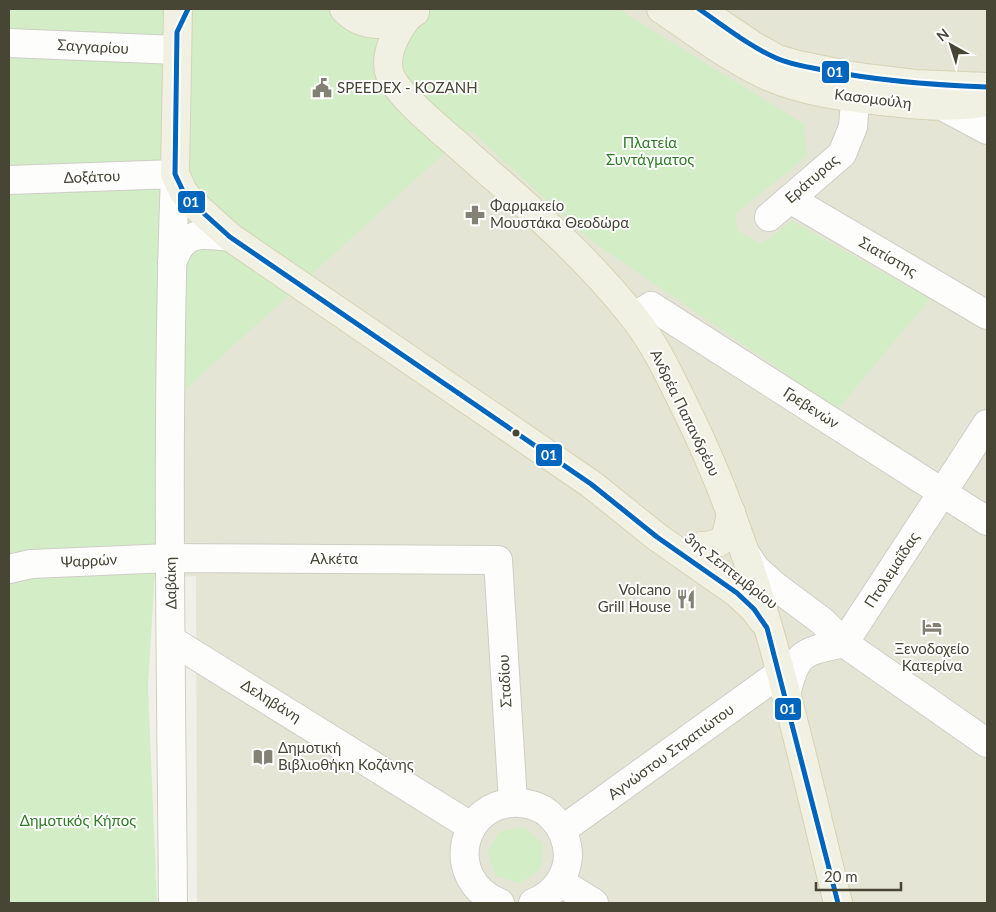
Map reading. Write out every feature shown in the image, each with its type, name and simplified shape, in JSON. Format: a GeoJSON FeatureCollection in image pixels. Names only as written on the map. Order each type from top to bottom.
{"type":"FeatureCollection","features":[{"type":"Feature","properties":{"kind":"main road","name":"Κασομούλη"},"geometry":{"type":"LineString","coordinates":[[661,9],[746,65],[769,77],[808,90],[915,84],[987,87]]}},
{"type":"Feature","properties":{"kind":"main road","name":"Κασομούλη"},"geometry":{"type":"LineString","coordinates":[[699,9],[777,59],[798,65],[856,88],[944,107],[987,102]]}},
{"type":"Feature","properties":{"kind":"main road"},"geometry":{"type":"LineString","coordinates":[[343,10],[362,21],[380,25],[398,22],[412,13]]}},
{"type":"Feature","properties":{"kind":"main road","name":"Ανδρέα Παπανδρέου"},"geometry":{"type":"LineString","coordinates":[[412,13],[399,29],[390,52],[388,64],[390,75],[397,87],[592,267],[634,317],[657,353],[710,459],[745,553],[767,628],[838,903]]}},
{"type":"Feature","properties":{"kind":"main road"},"geometry":{"type":"LineString","coordinates":[[175,174],[180,25]]}},
{"type":"Feature","properties":{"kind":"main road","name":"3ης Σεπτεμβρίου"},"geometry":{"type":"LineString","coordinates":[[175,174],[190,202],[230,237],[591,484],[657,537],[737,593],[754,609],[767,628]]}},
{"type":"Feature","properties":{"kind":"main road","name":"3ης Σεπτεμβρίου"},"geometry":{"type":"LineString","coordinates":[[591,484],[658,519],[701,546],[756,590]]}},
{"type":"Feature","properties":{"kind":"main road"},"geometry":{"type":"LineString","coordinates":[[701,546],[713,545],[723,540],[727,534],[731,512]]}},
{"type":"Feature","properties":{"kind":"street","name":"Σαγγαρίου"},"geometry":{"type":"LineString","coordinates":[[9,43],[180,25]]}},
{"type":"Feature","properties":{"kind":"street","name":"Εράτυρας"},"geometry":{"type":"LineString","coordinates":[[769,217],[842,154],[853,127],[856,88]]}},
{"type":"Feature","properties":{"kind":"street"},"geometry":{"type":"LineString","coordinates":[[944,107],[987,130]]}},
{"type":"Feature","properties":{"kind":"street","name":"Δοξάτου"},"geometry":{"type":"LineString","coordinates":[[9,180],[175,174]]}},
{"type":"Feature","properties":{"kind":"street","name":"Δαβάκη"},"geometry":{"type":"LineString","coordinates":[[173,903],[170,558],[172,262],[175,174]]}},
{"type":"Feature","properties":{"kind":"street","name":"Σιατίστης"},"geometry":{"type":"LineString","coordinates":[[790,199],[987,315]]}},
{"type":"Feature","properties":{"kind":"street"},"geometry":{"type":"LineString","coordinates":[[172,262],[183,242],[192,237],[206,234],[230,237]]}},
{"type":"Feature","properties":{"kind":"street","name":"Γρεβενών"},"geometry":{"type":"LineString","coordinates":[[634,317],[651,306],[987,521]]}},
{"type":"Feature","properties":{"kind":"street","name":"Πτολεμαΐδας"},"geometry":{"type":"LineString","coordinates":[[844,643],[987,424]]}},
{"type":"Feature","properties":{"kind":"street","name":"3ης Σεπτεμβρίου"},"geometry":{"type":"LineString","coordinates":[[745,553],[756,569],[775,586],[822,621],[844,643],[987,743]]}},
{"type":"Feature","properties":{"kind":"street","name":"Αλκέτα"},"geometry":{"type":"LineString","coordinates":[[170,558],[498,560]]}},
{"type":"Feature","properties":{"kind":"street","name":"Ψαρρών"},"geometry":{"type":"LineString","coordinates":[[9,569],[31,564],[170,558]]}},
{"type":"Feature","properties":{"kind":"street","name":"Σταδίου"},"geometry":{"type":"LineString","coordinates":[[498,560],[513,802]]}},
{"type":"Feature","properties":{"kind":"street","name":"3ης Σεπτεμβρίου"},"geometry":{"type":"LineString","coordinates":[[756,590],[817,634],[844,643]]}},
{"type":"Feature","properties":{"kind":"street","name":"Δεληβάνη"},"geometry":{"type":"LineString","coordinates":[[171,640],[472,827]]}},
{"type":"Feature","properties":{"kind":"street"},"geometry":{"type":"LineString","coordinates":[[783,684],[798,660],[810,650],[844,643]]}},
{"type":"Feature","properties":{"kind":"street","name":"Αγνώστου Στρατιώτου"},"geometry":{"type":"LineString","coordinates":[[562,830],[783,684]]}},
{"type":"Feature","properties":{"kind":"street"},"geometry":{"type":"LineString","coordinates":[[480,899],[464,860],[467,838],[472,827],[485,813],[513,802],[536,806],[547,812],[562,830],[568,851],[565,872],[560,882],[552,892],[533,903]]}},
{"type":"Feature","properties":{"kind":"street"},"geometry":{"type":"LineString","coordinates":[[560,882],[594,903]]}},
{"type":"Feature","properties":{"kind":"shaded area"},"geometry":{"type":"Polygon","coordinates":[[[9,9],[987,9],[987,903],[197,903],[196,576],[12,586],[9,9]]]}},
{"type":"Feature","properties":{"kind":"green space"},"geometry":{"type":"Polygon","coordinates":[[[9,9],[618,9],[804,124],[807,156],[736,213],[737,230],[761,244],[792,221],[930,299],[838,409],[590,240],[470,130],[165,408],[148,686],[157,903],[9,903],[9,9]]]}},
{"type":"Feature","properties":{"kind":"green space"},"geometry":{"type":"Polygon","coordinates":[[[525,827],[543,844],[541,869],[520,883],[496,876],[487,852],[500,831],[525,827]]]}},
{"type":"Feature","properties":{"kind":"transit line","name":"01"},"geometry":{"type":"LineString","coordinates":[[188,9],[177,32],[175,174],[190,201],[230,237],[591,484],[657,537],[737,593],[754,609],[767,628],[838,903]]}},
{"type":"Feature","properties":{"kind":"transit line","name":"01"},"geometry":{"type":"LineString","coordinates":[[699,9],[756,48],[794,64],[885,80],[987,87]]}},
{"type":"Feature","properties":{"kind":"place","name":"SPEEDEX - ΚΟΖΑΝΗ"},"geometry":{"type":"Point","coordinates":[322,88]}},
{"type":"Feature","properties":{"kind":"place","name":"Φαρμακείο Μουστάκα Θεοδώρα"},"geometry":{"type":"Point","coordinates":[475,215]}},
{"type":"Feature","properties":{"kind":"place","name":"Volcano Grill House"},"geometry":{"type":"Point","coordinates":[686,599]}},
{"type":"Feature","properties":{"kind":"place","name":"Ξενοδοχείο Κατερίνα"},"geometry":{"type":"Point","coordinates":[932,627]}},
{"type":"Feature","properties":{"kind":"place","name":"Δημοτική Βιβλιοθήκη Κοζάνης"},"geometry":{"type":"Point","coordinates":[263,757]}},
{"type":"Feature","properties":{"kind":"park label","name":"Πλατεία Συντάγματος"},"geometry":{"type":"Point","coordinates":[650,152]}},
{"type":"Feature","properties":{"kind":"park label","name":"Δημοτικός Κήπος"},"geometry":{"type":"Point","coordinates":[78,821]}}]}
